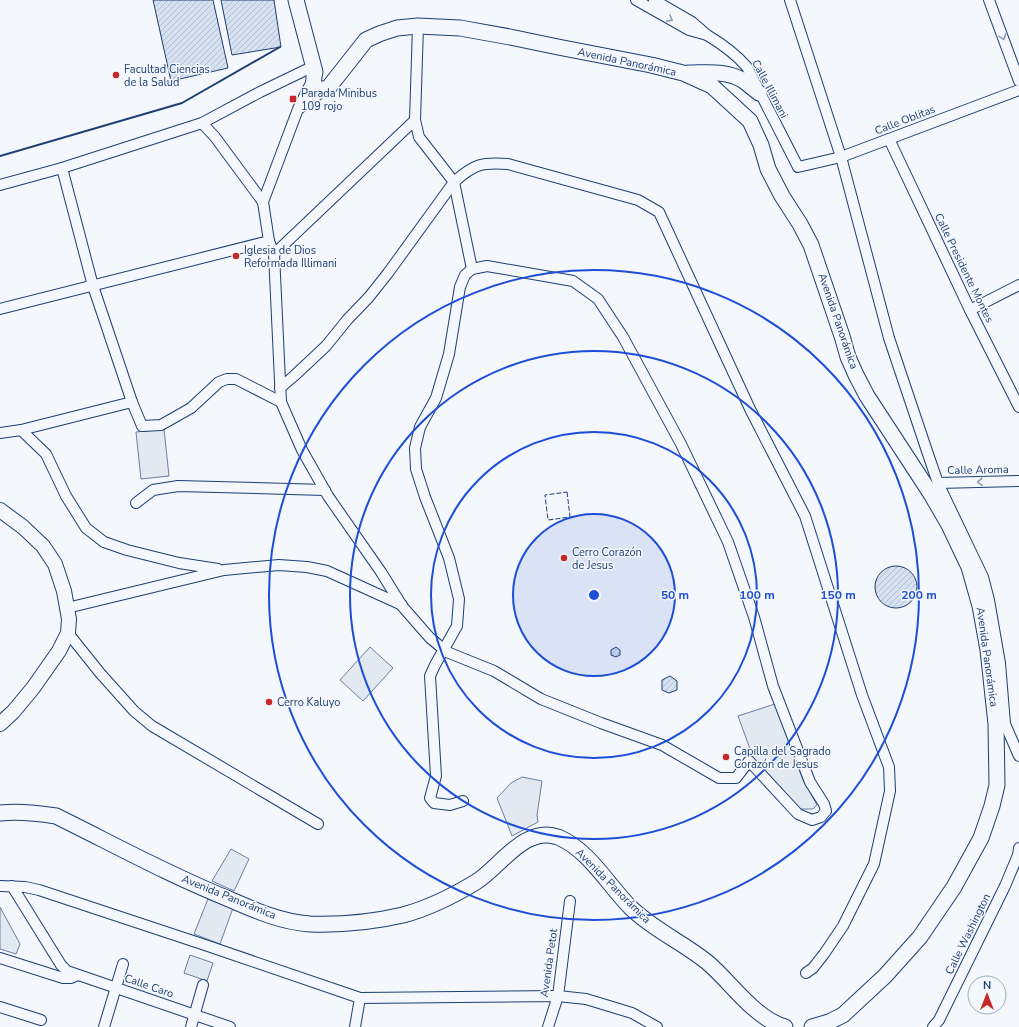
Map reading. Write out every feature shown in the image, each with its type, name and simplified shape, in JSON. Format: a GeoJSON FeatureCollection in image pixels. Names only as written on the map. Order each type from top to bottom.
{"type":"FeatureCollection","features":[{"type":"Feature","properties":{"kind":"main road"},"geometry":{"type":"LineString","coordinates":[[296,0],[313,73],[314,85],[318,89],[323,90],[329,87]]}},
{"type":"Feature","properties":{"kind":"main road","name":"Avenida Panorámica"},"geometry":{"type":"LineString","coordinates":[[329,87],[366,40],[379,34],[397,28],[418,26],[460,28],[510,36],[712,79],[750,121],[761,145],[768,169],[811,245],[848,358],[856,376],[867,396],[931,494],[973,565],[1001,724],[997,785],[992,806],[981,838],[954,887],[920,937],[885,976],[843,1015],[829,1022],[812,1027]]}},
{"type":"Feature","properties":{"kind":"main road","name":"Avenida Panorámica"},"geometry":{"type":"LineString","coordinates":[[712,79],[723,73],[731,75],[744,81],[759,93]]}},
{"type":"Feature","properties":{"kind":"main road","name":"Avenida Panorámica"},"geometry":{"type":"LineString","coordinates":[[0,813],[38,813],[56,816],[195,885],[268,916],[308,924],[374,920],[403,915],[430,906],[457,894],[479,880],[514,849],[530,838],[544,835],[558,837],[578,850],[597,868],[631,908],[657,930],[708,963],[765,1018],[785,1027]]}},
{"type":"Feature","properties":{"kind":"street","name":"Calle Illimani"},"geometry":{"type":"LineString","coordinates":[[636,0],[689,30],[707,35]]}},
{"type":"Feature","properties":{"kind":"street","name":"Calle Illimani"},"geometry":{"type":"LineString","coordinates":[[654,0],[692,22],[707,35],[727,47],[739,57],[747,67],[798,167]]}},
{"type":"Feature","properties":{"kind":"street"},"geometry":{"type":"LineString","coordinates":[[790,0],[841,156],[890,338],[938,483],[973,565],[983,577],[989,600],[1000,663],[1003,700],[1001,724],[1019,756]]}},
{"type":"Feature","properties":{"kind":"street"},"geometry":{"type":"LineString","coordinates":[[989,0],[1019,81]]}},
{"type":"Feature","properties":{"kind":"street"},"geometry":{"type":"LineString","coordinates":[[418,26],[415,120],[420,138],[454,182],[472,269]]}},
{"type":"Feature","properties":{"kind":"street"},"geometry":{"type":"LineString","coordinates":[[263,202],[313,73]]}},
{"type":"Feature","properties":{"kind":"street"},"geometry":{"type":"LineString","coordinates":[[0,185],[62,168],[202,123],[260,92],[313,73]]}},
{"type":"Feature","properties":{"kind":"street"},"geometry":{"type":"LineString","coordinates":[[298,109],[329,87]]}},
{"type":"Feature","properties":{"kind":"street","name":"Calle Oblitas"},"geometry":{"type":"LineString","coordinates":[[798,167],[841,156],[890,139],[1019,90]]}},
{"type":"Feature","properties":{"kind":"street"},"geometry":{"type":"LineString","coordinates":[[274,254],[415,120]]}},
{"type":"Feature","properties":{"kind":"street"},"geometry":{"type":"LineString","coordinates":[[202,123],[215,137],[263,202],[269,241],[274,254],[280,402],[302,450],[325,490],[381,572],[402,606],[430,638],[443,650],[494,671],[541,699],[662,745],[719,778],[736,778],[750,761],[798,814],[812,820],[821,817],[826,811],[824,804],[810,782],[773,686],[754,617],[728,542],[681,444],[623,337],[598,299],[573,281],[487,266],[472,269],[465,275],[460,287],[449,354],[436,398],[420,427],[415,448],[416,469],[448,558],[459,598],[457,626],[443,650],[430,676],[436,776],[430,798],[434,803],[450,805],[463,801]]}},
{"type":"Feature","properties":{"kind":"street","name":"Calle Presidente Montes"},"geometry":{"type":"LineString","coordinates":[[890,139],[970,310],[1019,407]]}},
{"type":"Feature","properties":{"kind":"street"},"geometry":{"type":"LineString","coordinates":[[280,388],[326,346],[347,320],[369,297],[454,182],[464,173],[479,164],[508,164],[638,200],[659,212],[750,409],[805,516],[862,695],[889,767],[890,791],[874,864],[843,926],[813,968],[806,973]]}},
{"type":"Feature","properties":{"kind":"street"},"geometry":{"type":"LineString","coordinates":[[62,168],[93,286],[132,402],[142,426],[161,425],[191,408],[219,382],[228,379],[236,379],[280,402]]}},
{"type":"Feature","properties":{"kind":"street"},"geometry":{"type":"LineString","coordinates":[[0,309],[269,241]]}},
{"type":"Feature","properties":{"kind":"street"},"geometry":{"type":"LineString","coordinates":[[970,310],[1019,285]]}},
{"type":"Feature","properties":{"kind":"street"},"geometry":{"type":"LineString","coordinates":[[0,433],[21,430],[132,402]]}},
{"type":"Feature","properties":{"kind":"street"},"geometry":{"type":"LineString","coordinates":[[21,430],[46,454],[66,496],[86,528],[104,542],[127,550],[179,563],[224,570]]}},
{"type":"Feature","properties":{"kind":"street","name":"Calle Aroma"},"geometry":{"type":"LineString","coordinates":[[938,483],[1019,481]]}},
{"type":"Feature","properties":{"kind":"street"},"geometry":{"type":"LineString","coordinates":[[136,503],[153,490],[178,486],[325,490]]}},
{"type":"Feature","properties":{"kind":"street"},"geometry":{"type":"LineString","coordinates":[[0,510],[23,527],[43,546],[55,564],[64,591],[69,619],[68,633],[59,651],[34,688],[13,712],[0,724]]}},
{"type":"Feature","properties":{"kind":"street"},"geometry":{"type":"LineString","coordinates":[[66,608],[224,570],[279,564],[327,571],[402,606]]}},
{"type":"Feature","properties":{"kind":"street"},"geometry":{"type":"LineString","coordinates":[[68,633],[129,706],[152,726],[318,824]]}},
{"type":"Feature","properties":{"kind":"street","name":"Calle Washington"},"geometry":{"type":"LineString","coordinates":[[933,1027],[939,1020],[1005,886],[1018,855],[1019,848]]}},
{"type":"Feature","properties":{"kind":"street"},"geometry":{"type":"LineString","coordinates":[[0,886],[40,890],[360,998],[558,996],[586,999],[632,1013],[657,1027]]}},
{"type":"Feature","properties":{"kind":"street","name":"Calle Caro"},"geometry":{"type":"LineString","coordinates":[[12,886],[61,966],[67,970],[230,1027]]}},
{"type":"Feature","properties":{"kind":"street","name":"Avenida Petot"},"geometry":{"type":"LineString","coordinates":[[548,1027],[558,996],[570,901]]}},
{"type":"Feature","properties":{"kind":"street"},"geometry":{"type":"LineString","coordinates":[[0,958],[63,978],[71,978],[78,975]]}},
{"type":"Feature","properties":{"kind":"street"},"geometry":{"type":"LineString","coordinates":[[104,1027],[123,964]]}},
{"type":"Feature","properties":{"kind":"street"},"geometry":{"type":"LineString","coordinates":[[191,1027],[202,986]]}},
{"type":"Feature","properties":{"kind":"street"},"geometry":{"type":"LineString","coordinates":[[355,1027],[360,998]]}},
{"type":"Feature","properties":{"kind":"street"},"geometry":{"type":"LineString","coordinates":[[0,1007],[41,1020]]}},
{"type":"Feature","properties":{"kind":"shaded area"},"geometry":{"type":"Polygon","coordinates":[[[164,429],[169,476],[141,479],[136,432],[164,429]]]}},
{"type":"Feature","properties":{"kind":"shaded area"},"geometry":{"type":"Polygon","coordinates":[[[370,647],[393,668],[363,701],[340,680],[370,647]]]}},
{"type":"Feature","properties":{"kind":"shaded area"},"geometry":{"type":"Polygon","coordinates":[[[775,704],[803,780],[817,805],[813,809],[801,809],[765,773],[753,757],[738,716],[775,704]]]}},
{"type":"Feature","properties":{"kind":"shaded area"},"geometry":{"type":"Polygon","coordinates":[[[522,777],[542,781],[537,815],[538,822],[512,836],[497,798],[511,783],[522,777]]]}},
{"type":"Feature","properties":{"kind":"shaded area"},"geometry":{"type":"Polygon","coordinates":[[[231,849],[249,859],[234,891],[212,881],[231,849]]]}},
{"type":"Feature","properties":{"kind":"shaded area"},"geometry":{"type":"Polygon","coordinates":[[[208,899],[233,908],[220,944],[194,934],[208,899]]]}},
{"type":"Feature","properties":{"kind":"shaded area"},"geometry":{"type":"Polygon","coordinates":[[[0,907],[20,944],[16,954],[0,949],[0,907]]]}},
{"type":"Feature","properties":{"kind":"shaded area"},"geometry":{"type":"Polygon","coordinates":[[[190,955],[213,963],[207,981],[184,973],[190,955]]]}},
{"type":"Feature","properties":{"kind":"building"},"geometry":{"type":"Polygon","coordinates":[[[153,0],[213,0],[228,68],[171,81],[153,0]]]}},
{"type":"Feature","properties":{"kind":"building"},"geometry":{"type":"Polygon","coordinates":[[[221,0],[274,0],[281,47],[232,55],[221,0]]]}},
{"type":"Feature","properties":{"kind":"building"},"geometry":{"type":"Polygon","coordinates":[[[892,566],[900,566],[911,572],[917,583],[917,591],[911,602],[900,608],[892,608],[881,602],[875,591],[875,583],[881,572],[892,566]]]}},
{"type":"Feature","properties":{"kind":"building"},"geometry":{"type":"Polygon","coordinates":[[[616,647],[620,650],[620,655],[616,657],[611,655],[611,650],[616,647]]]}},
{"type":"Feature","properties":{"kind":"building"},"geometry":{"type":"Polygon","coordinates":[[[670,676],[677,681],[677,690],[669,693],[662,690],[662,680],[670,676]]]}},
{"type":"Feature","properties":{"kind":"fence"},"geometry":{"type":"LineString","coordinates":[[567,492],[570,517],[548,520],[545,495],[567,492]]}},
{"type":"Feature","properties":{"kind":"wall"},"geometry":{"type":"LineString","coordinates":[[0,156],[182,103],[280,47]]}},
{"type":"Feature","properties":{"kind":"place","name":"Facultad Ciencias de la Salud"},"geometry":{"type":"Point","coordinates":[116,75]}},
{"type":"Feature","properties":{"kind":"place","name":"Parada Minibus 109 rojo"},"geometry":{"type":"Point","coordinates":[293,99]}},
{"type":"Feature","properties":{"kind":"place","name":"Iglesia de Dios Reformada Illimani"},"geometry":{"type":"Point","coordinates":[236,256]}},
{"type":"Feature","properties":{"kind":"place","name":"Cerro Corazón de Jesus"},"geometry":{"type":"Point","coordinates":[564,558]}},
{"type":"Feature","properties":{"kind":"place","name":"Cerro Kaluyo"},"geometry":{"type":"Point","coordinates":[269,702]}},
{"type":"Feature","properties":{"kind":"place","name":"Capilla del Sagrado Corazón de Jesus"},"geometry":{"type":"Point","coordinates":[726,757]}}]}
